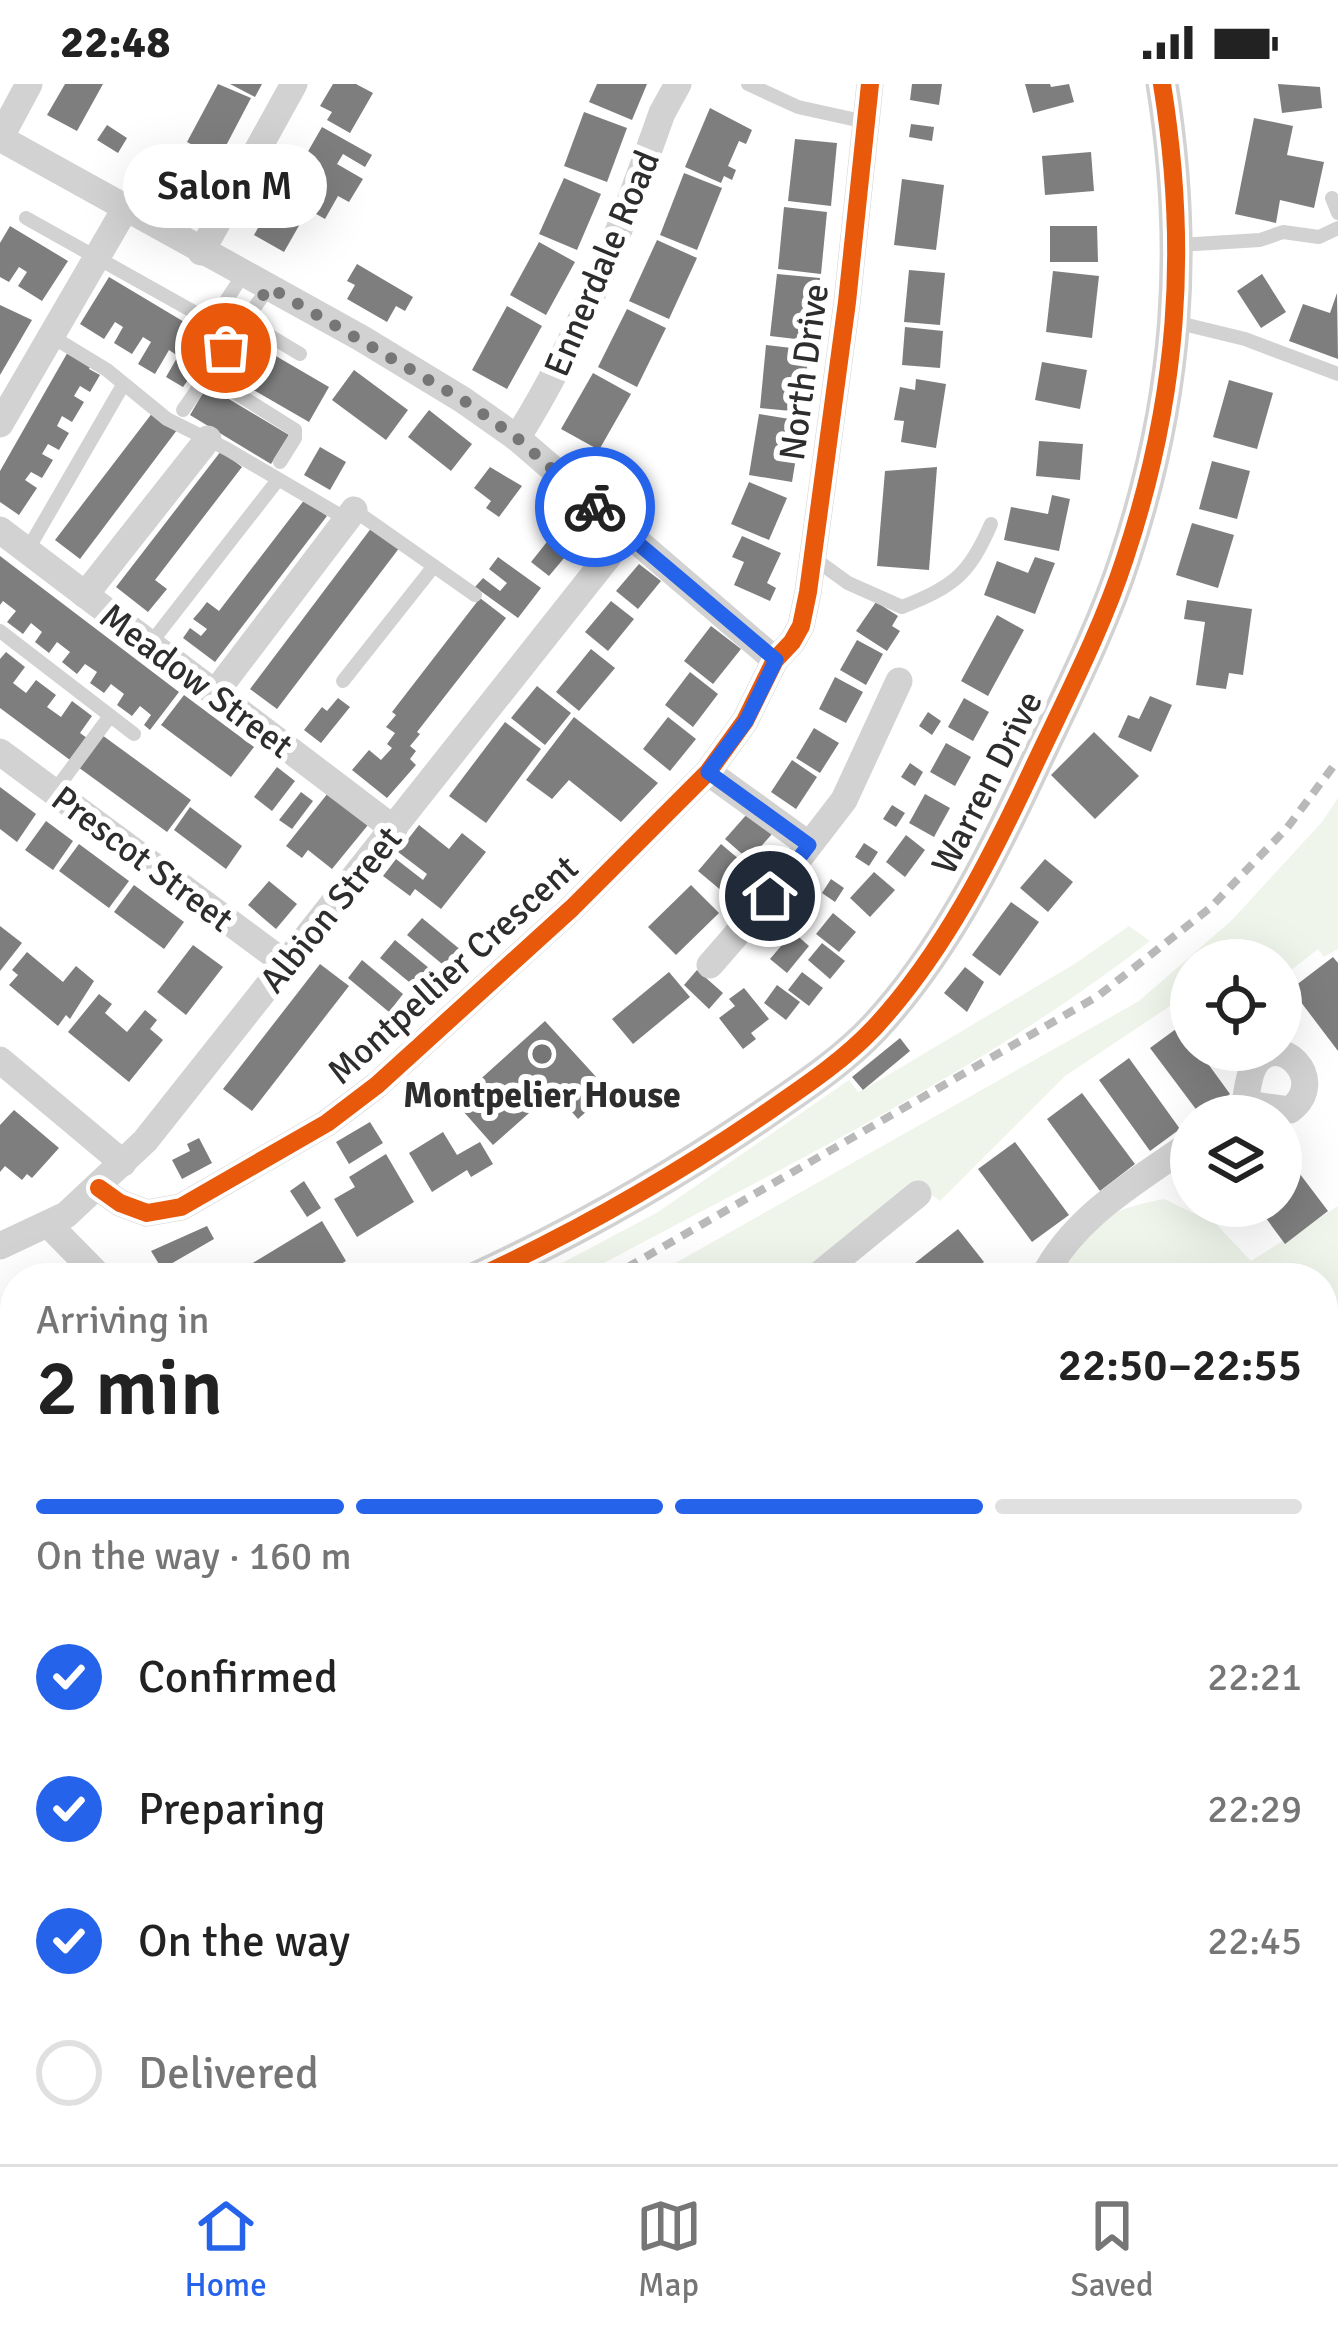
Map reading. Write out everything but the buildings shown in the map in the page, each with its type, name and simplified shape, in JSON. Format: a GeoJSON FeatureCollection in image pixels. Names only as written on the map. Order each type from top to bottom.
{"type":"FeatureCollection","features":[{"type":"Feature","properties":{"kind":"street"},"geometry":{"type":"LineString","coordinates":[[29,84],[0,138],[269,287],[442,388],[517,438],[776,660]]}},
{"type":"Feature","properties":{"kind":"street"},"geometry":{"type":"LineString","coordinates":[[201,252],[294,84]]}},
{"type":"Feature","properties":{"kind":"street","name":"Ennerdale Road"},"geometry":{"type":"LineString","coordinates":[[517,438],[586,316],[662,112],[678,84]]}},
{"type":"Feature","properties":{"kind":"street","name":"North Drive"},"geometry":{"type":"LineString","coordinates":[[776,660],[801,626],[847,302],[870,84]]}},
{"type":"Feature","properties":{"kind":"street","name":"Warren Drive"},"geometry":{"type":"LineString","coordinates":[[507,1263],[585,1226],[682,1169],[833,1065],[901,997],[1001,836],[1102,617],[1143,498],[1163,414],[1175,322],[1178,204],[1162,84]]}},
{"type":"Feature","properties":{"kind":"street"},"geometry":{"type":"LineString","coordinates":[[0,424],[124,209]]}},
{"type":"Feature","properties":{"kind":"street"},"geometry":{"type":"LineString","coordinates":[[85,595],[208,439]]}},
{"type":"Feature","properties":{"kind":"street"},"geometry":{"type":"LineString","coordinates":[[214,693],[351,515]]}},
{"type":"Feature","properties":{"kind":"street","name":"Meadow Street"},"geometry":{"type":"LineString","coordinates":[[0,530],[394,829]]}},
{"type":"Feature","properties":{"kind":"street","name":"Albion Street"},"geometry":{"type":"LineString","coordinates":[[0,1246],[67,1216],[123,1163],[626,534]]}},
{"type":"Feature","properties":{"kind":"street","name":"Montpellier Crescent"},"geometry":{"type":"LineString","coordinates":[[98,1188],[147,1213],[181,1207],[327,1123],[377,1085],[480,994],[708,772],[746,721],[776,660]]}},
{"type":"Feature","properties":{"kind":"street"},"geometry":{"type":"LineString","coordinates":[[710,964],[844,800],[898,681]]}},
{"type":"Feature","properties":{"kind":"street","name":"Prescot Street"},"geometry":{"type":"LineString","coordinates":[[0,752],[286,964]]}},
{"type":"Feature","properties":{"kind":"street"},"geometry":{"type":"LineString","coordinates":[[708,772],[809,845]]}},
{"type":"Feature","properties":{"kind":"street"},"geometry":{"type":"LineString","coordinates":[[0,1060],[123,1163]]}},
{"type":"Feature","properties":{"kind":"street"},"geometry":{"type":"LineString","coordinates":[[1050,1263],[1093,1213],[1170,1158]]}},
{"type":"Feature","properties":{"kind":"street"},"geometry":{"type":"LineString","coordinates":[[833,1263],[919,1194]]}},
{"type":"Feature","properties":{"kind":"street"},"geometry":{"type":"LineString","coordinates":[[48,1224],[86,1263]]}},
{"type":"Feature","properties":{"kind":"lane"},"geometry":{"type":"LineString","coordinates":[[748,84],[798,107],[866,122]]}},
{"type":"Feature","properties":{"kind":"lane"},"geometry":{"type":"LineString","coordinates":[[1332,198],[1338,213]]}},
{"type":"Feature","properties":{"kind":"lane"},"geometry":{"type":"LineString","coordinates":[[26,218],[212,322],[243,274]]}},
{"type":"Feature","properties":{"kind":"lane"},"geometry":{"type":"LineString","coordinates":[[1178,245],[1260,240],[1283,232],[1319,237],[1338,228]]}},
{"type":"Feature","properties":{"kind":"lane"},"geometry":{"type":"LineString","coordinates":[[183,410],[269,287]]}},
{"type":"Feature","properties":{"kind":"lane"},"geometry":{"type":"LineString","coordinates":[[245,321],[300,354]]}},
{"type":"Feature","properties":{"kind":"lane"},"geometry":{"type":"LineString","coordinates":[[1175,322],[1245,339],[1338,374]]}},
{"type":"Feature","properties":{"kind":"lane"},"geometry":{"type":"LineString","coordinates":[[51,336],[148,406],[277,482],[351,515],[476,595]]}},
{"type":"Feature","properties":{"kind":"lane"},"geometry":{"type":"LineString","coordinates":[[208,375],[295,430],[280,462]]}},
{"type":"Feature","properties":{"kind":"lane"},"geometry":{"type":"LineString","coordinates":[[28,551],[124,385]]}},
{"type":"Feature","properties":{"kind":"lane"},"geometry":{"type":"LineString","coordinates":[[150,644],[277,482]]}},
{"type":"Feature","properties":{"kind":"lane"},"geometry":{"type":"LineString","coordinates":[[812,557],[848,583],[902,608],[953,582],[974,565],[991,524]]}},
{"type":"Feature","properties":{"kind":"lane"},"geometry":{"type":"LineString","coordinates":[[343,681],[434,566]]}},
{"type":"Feature","properties":{"kind":"lane"},"geometry":{"type":"LineString","coordinates":[[0,631],[134,734]]}},
{"type":"Feature","properties":{"kind":"lane"},"geometry":{"type":"LineString","coordinates":[[54,792],[110,716]]}},
{"type":"Feature","properties":{"kind":"shaded area"},"geometry":{"type":"Polygon","coordinates":[[[1338,798],[1338,949],[1324,957],[1318,949],[1302,962],[1302,939],[1210,939],[1322,822],[1338,798]]]}},
{"type":"Feature","properties":{"kind":"shaded area"},"geometry":{"type":"Polygon","coordinates":[[[1129,926],[1150,941],[1015,1035],[796,1161],[604,1263],[562,1263],[658,1212],[849,1080],[858,1092],[863,1090],[1076,963],[1129,926]]]}},
{"type":"Feature","properties":{"kind":"shaded area"},"geometry":{"type":"Polygon","coordinates":[[[1170,974],[1170,1006],[1065,1076],[940,1201],[918,1185],[818,1263],[676,1263],[1139,1001],[1170,974]]]}},
{"type":"Feature","properties":{"kind":"shaded area"},"geometry":{"type":"Polygon","coordinates":[[[1164,1199],[1170,1202],[1170,1227],[1219,1227],[1251,1261],[1338,1206],[1338,1263],[1064,1263],[1087,1233],[1110,1215],[1164,1199]]]}},
{"type":"Feature","properties":{"kind":"railway"},"geometry":{"type":"LineString","coordinates":[[635,1263],[1098,996],[1210,908],[1287,828],[1338,760]]}},
{"type":"Feature","properties":{"kind":"cycle path"},"geometry":{"type":"LineString","coordinates":[[99,1188],[120,1203],[147,1213],[181,1207],[327,1123],[377,1085],[572,908],[708,772],[745,721],[775,660],[801,626],[808,592],[870,84]]}},
{"type":"Feature","properties":{"kind":"cycle path"},"geometry":{"type":"LineString","coordinates":[[507,1263],[657,1183],[834,1064],[899,999],[944,936],[983,869],[1095,637],[1116,585],[1157,440],[1174,323],[1176,265],[1162,84]]}},
{"type":"Feature","properties":{"kind":"way so far"},"geometry":{"type":"LineString","coordinates":[[226,348],[269,287],[463,400],[517,438],[595,507]]}},
{"type":"Feature","properties":{"kind":"place","name":"Salon M"},"geometry":{"type":"Point","coordinates":[226,348]}},
{"type":"Feature","properties":{"kind":"place","name":"Montpelier House"},"geometry":{"type":"Point","coordinates":[542,1054]}},
{"type":"Feature","properties":{"kind":"route"},"geometry":{"type":"LineString","coordinates":[[595,507],[776,660],[746,721],[708,772],[809,845],[770,896]]}}]}
